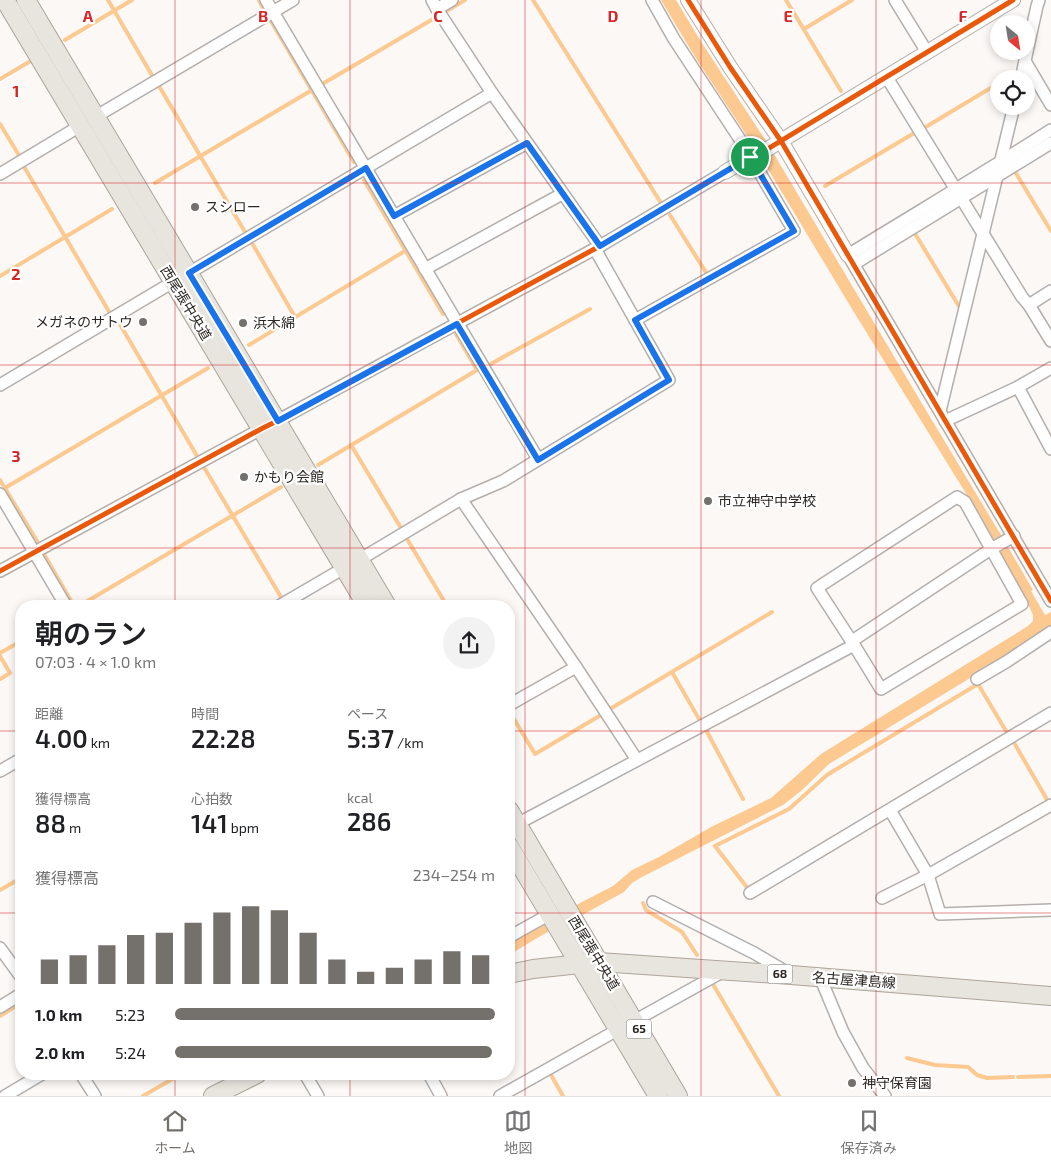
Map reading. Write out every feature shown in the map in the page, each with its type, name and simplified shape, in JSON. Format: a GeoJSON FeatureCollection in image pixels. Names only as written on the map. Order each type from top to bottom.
{"type":"FeatureCollection","features":[{"type":"Feature","properties":{"kind":"main road","name":"西尾張中央道"},"geometry":{"type":"LineString","coordinates":[[5,0],[261,429],[351,564],[382,600]]}},
{"type":"Feature","properties":{"kind":"main road","name":"西尾張中央道"},"geometry":{"type":"LineString","coordinates":[[26,0],[278,421],[351,564],[365,600]]}},
{"type":"Feature","properties":{"kind":"main road","name":"西尾張中央道"},"geometry":{"type":"LineString","coordinates":[[515,820],[599,962],[658,1096]]}},
{"type":"Feature","properties":{"kind":"main road","name":"西尾張中央道"},"geometry":{"type":"LineString","coordinates":[[515,856],[580,964],[678,1096]]}},
{"type":"Feature","properties":{"kind":"main road","name":"名古屋津島線"},"geometry":{"type":"LineString","coordinates":[[515,973],[599,962],[820,977],[1051,996]]}},
{"type":"Feature","properties":{"kind":"main road"},"geometry":{"type":"LineString","coordinates":[[213,1096],[245,1080]]}},
{"type":"Feature","properties":{"kind":"street"},"geometry":{"type":"LineString","coordinates":[[266,0],[538,460]]}},
{"type":"Feature","properties":{"kind":"street"},"geometry":{"type":"LineString","coordinates":[[96,117],[293,0]]}},
{"type":"Feature","properties":{"kind":"street"},"geometry":{"type":"LineString","coordinates":[[289,600],[461,499],[503,481],[669,380],[597,247],[434,4],[452,0]]}},
{"type":"Feature","properties":{"kind":"street"},"geometry":{"type":"LineString","coordinates":[[635,320],[794,231],[753,157],[674,39],[652,0]]}},
{"type":"Feature","properties":{"kind":"street"},"geometry":{"type":"LineString","coordinates":[[689,0],[851,260],[1011,538],[1050,597]]}},
{"type":"Feature","properties":{"kind":"street"},"geometry":{"type":"LineString","coordinates":[[0,571],[597,247],[778,143],[1013,0]]}},
{"type":"Feature","properties":{"kind":"street"},"geometry":{"type":"LineString","coordinates":[[1023,70],[1039,0]]}},
{"type":"Feature","properties":{"kind":"street"},"geometry":{"type":"LineString","coordinates":[[899,2],[926,52]]}},
{"type":"Feature","properties":{"kind":"street"},"geometry":{"type":"LineString","coordinates":[[1025,61],[1051,105]]}},
{"type":"Feature","properties":{"kind":"street"},"geometry":{"type":"LineString","coordinates":[[886,76],[1051,341]]}},
{"type":"Feature","properties":{"kind":"street"},"geometry":{"type":"LineString","coordinates":[[189,273],[492,93]]}},
{"type":"Feature","properties":{"kind":"street"},"geometry":{"type":"LineString","coordinates":[[942,416],[1012,115]]}},
{"type":"Feature","properties":{"kind":"street"},"geometry":{"type":"LineString","coordinates":[[0,174],[80,126]]}},
{"type":"Feature","properties":{"kind":"street"},"geometry":{"type":"LineString","coordinates":[[851,260],[958,194],[1000,163],[1051,130]]}},
{"type":"Feature","properties":{"kind":"street"},"geometry":{"type":"LineString","coordinates":[[394,216],[527,143]]}},
{"type":"Feature","properties":{"kind":"street"},"geometry":{"type":"LineString","coordinates":[[958,194],[996,177],[1051,143]]}},
{"type":"Feature","properties":{"kind":"street"},"geometry":{"type":"LineString","coordinates":[[425,269],[562,194]]}},
{"type":"Feature","properties":{"kind":"street"},"geometry":{"type":"LineString","coordinates":[[0,385],[173,282]]}},
{"type":"Feature","properties":{"kind":"street"},"geometry":{"type":"LineString","coordinates":[[1029,304],[1051,291]]}},
{"type":"Feature","properties":{"kind":"street"},"geometry":{"type":"LineString","coordinates":[[942,416],[1018,388],[1051,368]]}},
{"type":"Feature","properties":{"kind":"street"},"geometry":{"type":"LineString","coordinates":[[1018,388],[1051,449]]}},
{"type":"Feature","properties":{"kind":"street"},"geometry":{"type":"LineString","coordinates":[[0,494],[62,600]]}},
{"type":"Feature","properties":{"kind":"street"},"geometry":{"type":"LineString","coordinates":[[957,497],[965,502],[993,548],[1022,604],[881,689],[853,643],[817,588],[957,497]]}},
{"type":"Feature","properties":{"kind":"street"},"geometry":{"type":"LineString","coordinates":[[461,499],[637,760]]}},
{"type":"Feature","properties":{"kind":"street"},"geometry":{"type":"LineString","coordinates":[[515,816],[637,760],[853,643],[993,548],[1011,538]]}},
{"type":"Feature","properties":{"kind":"street"},"geometry":{"type":"LineString","coordinates":[[977,679],[1051,632]]}},
{"type":"Feature","properties":{"kind":"street"},"geometry":{"type":"LineString","coordinates":[[515,703],[576,667]]}},
{"type":"Feature","properties":{"kind":"street"},"geometry":{"type":"LineString","coordinates":[[750,893],[1051,713]]}},
{"type":"Feature","properties":{"kind":"street"},"geometry":{"type":"LineString","coordinates":[[0,771],[15,762]]}},
{"type":"Feature","properties":{"kind":"street"},"geometry":{"type":"LineString","coordinates":[[882,898],[928,875],[1051,806]]}},
{"type":"Feature","properties":{"kind":"street"},"geometry":{"type":"LineString","coordinates":[[890,810],[928,875],[940,914],[1051,910]]}},
{"type":"Feature","properties":{"kind":"street"},"geometry":{"type":"LineString","coordinates":[[653,902],[754,953],[791,975]]}},
{"type":"Feature","properties":{"kind":"street"},"geometry":{"type":"LineString","coordinates":[[515,935],[553,920]]}},
{"type":"Feature","properties":{"kind":"street"},"geometry":{"type":"LineString","coordinates":[[0,948],[15,969]]}},
{"type":"Feature","properties":{"kind":"street"},"geometry":{"type":"LineString","coordinates":[[500,1096],[725,970]]}},
{"type":"Feature","properties":{"kind":"street"},"geometry":{"type":"LineString","coordinates":[[820,977],[843,1032],[863,1068],[885,1096]]}},
{"type":"Feature","properties":{"kind":"street"},"geometry":{"type":"LineString","coordinates":[[0,1007],[15,998]]}},
{"type":"Feature","properties":{"kind":"street"},"geometry":{"type":"LineString","coordinates":[[4,1096],[32,1080]]}},
{"type":"Feature","properties":{"kind":"street"},"geometry":{"type":"LineString","coordinates":[[85,1080],[94,1096]]}},
{"type":"Feature","properties":{"kind":"street"},"geometry":{"type":"LineString","coordinates":[[309,1080],[318,1096]]}},
{"type":"Feature","properties":{"kind":"street"},"geometry":{"type":"LineString","coordinates":[[432,1080],[441,1096]]}},
{"type":"Feature","properties":{"kind":"shaded area"},"geometry":{"type":"Polygon","coordinates":[[[661,0],[676,0],[768,144],[1001,535],[1033,590],[1031,591],[1045,615],[1051,612],[1051,626],[1003,658],[829,764],[801,791],[783,805],[640,878],[632,883],[624,892],[515,951],[515,940],[613,886],[632,870],[713,826],[771,798],[821,754],[1028,626],[1033,621],[1033,615],[1029,606],[970,500],[757,151],[695,57],[661,0]]]}},
{"type":"Feature","properties":{"kind":"waterway"},"geometry":{"type":"LineString","coordinates":[[108,0],[153,77]]}},
{"type":"Feature","properties":{"kind":"waterway"},"geometry":{"type":"LineString","coordinates":[[65,40],[132,0]]}},
{"type":"Feature","properties":{"kind":"waterway"},"geometry":{"type":"LineString","coordinates":[[259,0],[263,8]]}},
{"type":"Feature","properties":{"kind":"waterway"},"geometry":{"type":"LineString","coordinates":[[445,12],[465,0]]}},
{"type":"Feature","properties":{"kind":"waterway"},"geometry":{"type":"LineString","coordinates":[[533,0],[661,203]]}},
{"type":"Feature","properties":{"kind":"waterway"},"geometry":{"type":"LineString","coordinates":[[786,0],[841,91]]}},
{"type":"Feature","properties":{"kind":"waterway"},"geometry":{"type":"LineString","coordinates":[[804,29],[852,0]]}},
{"type":"Feature","properties":{"kind":"waterway"},"geometry":{"type":"LineString","coordinates":[[324,83],[433,19]]}},
{"type":"Feature","properties":{"kind":"waterway"},"geometry":{"type":"LineString","coordinates":[[271,21],[354,162]]}},
{"type":"Feature","properties":{"kind":"waterway"},"geometry":{"type":"LineString","coordinates":[[0,79],[29,62]]}},
{"type":"Feature","properties":{"kind":"waterway"},"geometry":{"type":"LineString","coordinates":[[159,86],[245,232]]}},
{"type":"Feature","properties":{"kind":"waterway"},"geometry":{"type":"LineString","coordinates":[[924,128],[990,88]]}},
{"type":"Feature","properties":{"kind":"waterway"},"geometry":{"type":"LineString","coordinates":[[155,183],[312,90]]}},
{"type":"Feature","properties":{"kind":"waterway"},"geometry":{"type":"LineString","coordinates":[[0,124],[20,157]]}},
{"type":"Feature","properties":{"kind":"waterway"},"geometry":{"type":"LineString","coordinates":[[825,186],[916,132]]}},
{"type":"Feature","properties":{"kind":"waterway"},"geometry":{"type":"LineString","coordinates":[[23,165],[111,315]]}},
{"type":"Feature","properties":{"kind":"waterway"},"geometry":{"type":"LineString","coordinates":[[1014,170],[1051,231]]}},
{"type":"Feature","properties":{"kind":"waterway"},"geometry":{"type":"LineString","coordinates":[[364,180],[443,314]]}},
{"type":"Feature","properties":{"kind":"waterway"},"geometry":{"type":"LineString","coordinates":[[0,276],[112,209]]}},
{"type":"Feature","properties":{"kind":"waterway"},"geometry":{"type":"LineString","coordinates":[[670,215],[707,274]]}},
{"type":"Feature","properties":{"kind":"waterway"},"geometry":{"type":"LineString","coordinates":[[914,232],[960,308]]}},
{"type":"Feature","properties":{"kind":"waterway"},"geometry":{"type":"LineString","coordinates":[[252,243],[295,317]]}},
{"type":"Feature","properties":{"kind":"waterway"},"geometry":{"type":"LineString","coordinates":[[249,345],[405,251]]}},
{"type":"Feature","properties":{"kind":"waterway"},"geometry":{"type":"LineString","coordinates":[[489,365],[590,309]]}},
{"type":"Feature","properties":{"kind":"waterway"},"geometry":{"type":"LineString","coordinates":[[118,321],[197,456]]}},
{"type":"Feature","properties":{"kind":"waterway"},"geometry":{"type":"LineString","coordinates":[[318,465],[477,370],[456,334]]}},
{"type":"Feature","properties":{"kind":"waterway"},"geometry":{"type":"LineString","coordinates":[[5,488],[208,368]]}},
{"type":"Feature","properties":{"kind":"waterway"},"geometry":{"type":"LineString","coordinates":[[351,445],[401,528]]}},
{"type":"Feature","properties":{"kind":"waterway"},"geometry":{"type":"LineString","coordinates":[[205,469],[281,597]]}},
{"type":"Feature","properties":{"kind":"waterway"},"geometry":{"type":"LineString","coordinates":[[0,480],[37,541]]}},
{"type":"Feature","properties":{"kind":"waterway"},"geometry":{"type":"LineString","coordinates":[[89,600],[281,487]]}},
{"type":"Feature","properties":{"kind":"waterway"},"geometry":{"type":"LineString","coordinates":[[407,539],[443,600]]}},
{"type":"Feature","properties":{"kind":"waterway"},"geometry":{"type":"LineString","coordinates":[[45,556],[71,600]]}},
{"type":"Feature","properties":{"kind":"waterway"},"geometry":{"type":"LineString","coordinates":[[610,709],[772,612]]}},
{"type":"Feature","properties":{"kind":"waterway"},"geometry":{"type":"LineString","coordinates":[[0,653],[15,644]]}},
{"type":"Feature","properties":{"kind":"waterway"},"geometry":{"type":"LineString","coordinates":[[0,656],[10,673],[0,679]]}},
{"type":"Feature","properties":{"kind":"waterway"},"geometry":{"type":"LineString","coordinates":[[672,672],[699,719]]}},
{"type":"Feature","properties":{"kind":"waterway"},"geometry":{"type":"LineString","coordinates":[[749,890],[715,846],[789,809],[827,775],[978,684],[1009,736]]}},
{"type":"Feature","properties":{"kind":"waterway"},"geometry":{"type":"LineString","coordinates":[[515,721],[535,754],[601,715]]}},
{"type":"Feature","properties":{"kind":"waterway"},"geometry":{"type":"LineString","coordinates":[[706,730],[743,799]]}},
{"type":"Feature","properties":{"kind":"waterway"},"geometry":{"type":"LineString","coordinates":[[1013,741],[1049,803]]}},
{"type":"Feature","properties":{"kind":"waterway"},"geometry":{"type":"LineString","coordinates":[[0,890],[15,881]]}},
{"type":"Feature","properties":{"kind":"waterway"},"geometry":{"type":"LineString","coordinates":[[643,903],[646,910],[682,932],[697,955]]}},
{"type":"Feature","properties":{"kind":"waterway"},"geometry":{"type":"LineString","coordinates":[[714,986],[779,1096]]}},
{"type":"Feature","properties":{"kind":"waterway"},"geometry":{"type":"LineString","coordinates":[[0,1016],[15,1007]]}},
{"type":"Feature","properties":{"kind":"waterway"},"geometry":{"type":"LineString","coordinates":[[907,1058],[935,1065],[968,1067],[977,1075],[987,1078],[1013,1077]]}},
{"type":"Feature","properties":{"kind":"waterway"},"geometry":{"type":"LineString","coordinates":[[551,1075],[563,1096]]}},
{"type":"Feature","properties":{"kind":"waterway"},"geometry":{"type":"LineString","coordinates":[[1018,1077],[1051,1076]]}},
{"type":"Feature","properties":{"kind":"waterway"},"geometry":{"type":"LineString","coordinates":[[143,1096],[171,1080]]}},
{"type":"Feature","properties":{"kind":"cycle path"},"geometry":{"type":"LineString","coordinates":[[688,0],[730,67],[781,141],[1051,601]]}},
{"type":"Feature","properties":{"kind":"cycle path"},"geometry":{"type":"LineString","coordinates":[[0,571],[600,246],[750,157],[756,156],[1013,0]]}},
{"type":"Feature","properties":{"kind":"place","name":"スシロー"},"geometry":{"type":"Point","coordinates":[195,207]}},
{"type":"Feature","properties":{"kind":"place","name":"メガネのサトウ"},"geometry":{"type":"Point","coordinates":[143,322]}},
{"type":"Feature","properties":{"kind":"place","name":"浜木綿"},"geometry":{"type":"Point","coordinates":[243,323]}},
{"type":"Feature","properties":{"kind":"place","name":"かもり会館"},"geometry":{"type":"Point","coordinates":[244,477]}},
{"type":"Feature","properties":{"kind":"place","name":"市立神守中学校"},"geometry":{"type":"Point","coordinates":[708,501]}},
{"type":"Feature","properties":{"kind":"place","name":"神守保育園"},"geometry":{"type":"Point","coordinates":[852,1083]}},
{"type":"Feature","properties":{"kind":"route"},"geometry":{"type":"LineString","coordinates":[[527,143],[600,246],[750,157],[794,231],[635,320],[669,380],[538,460],[457,324],[278,421],[189,273],[366,168],[394,216],[527,143]]}}]}
